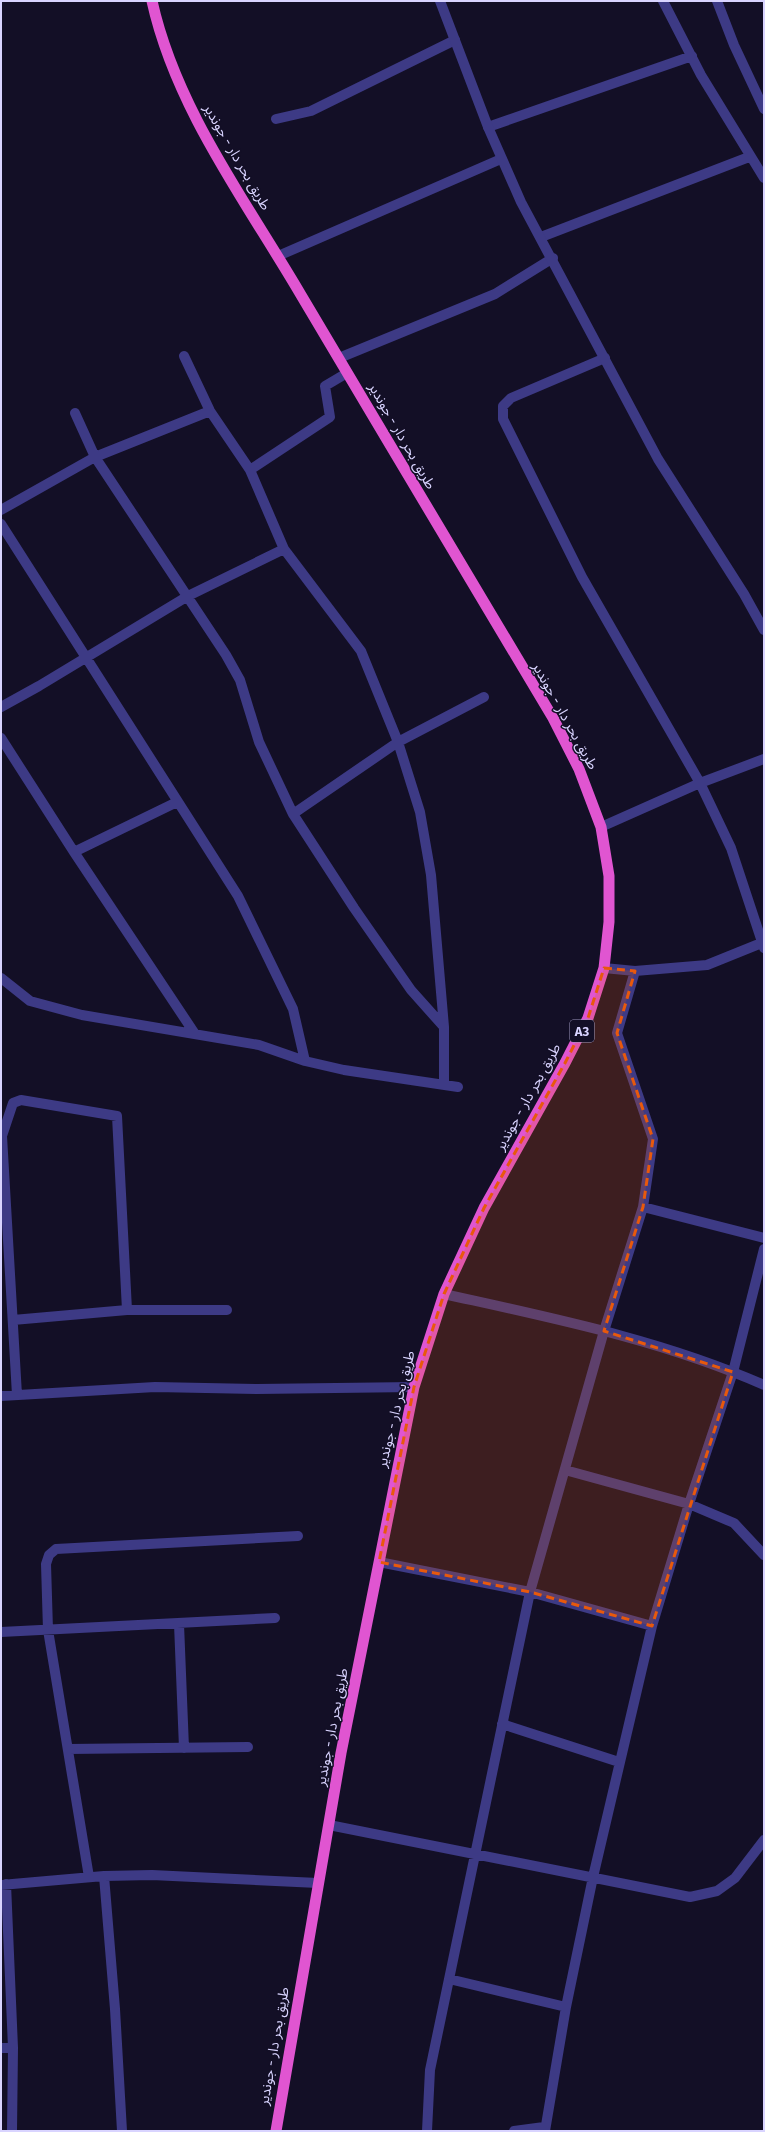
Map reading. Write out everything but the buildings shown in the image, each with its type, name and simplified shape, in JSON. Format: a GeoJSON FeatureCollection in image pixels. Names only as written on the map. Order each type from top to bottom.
{"type":"FeatureCollection","features":[{"type":"Feature","properties":{"kind":"highway","name":"طريق بحر دار - جوندير"},"geometry":{"type":"LineString","coordinates":[[152,1],[169,56],[194,114],[216,157],[278,256],[553,718],[579,769],[601,827],[609,876],[609,922],[604,968],[588,1018],[565,1063],[484,1208],[444,1294],[414,1387],[318,1883],[276,2131]]}},
{"type":"Feature","properties":{"kind":"street"},"geometry":{"type":"LineString","coordinates":[[440,1],[488,127],[521,202],[553,258],[658,459],[744,594],[764,630]]}},
{"type":"Feature","properties":{"kind":"street"},"geometry":{"type":"LineString","coordinates":[[663,1],[692,56],[750,157],[764,178]]}},
{"type":"Feature","properties":{"kind":"street"},"geometry":{"type":"LineString","coordinates":[[717,1],[734,44],[764,108]]}},
{"type":"Feature","properties":{"kind":"street"},"geometry":{"type":"LineString","coordinates":[[276,119],[311,110],[455,40]]}},
{"type":"Feature","properties":{"kind":"street"},"geometry":{"type":"LineString","coordinates":[[488,127],[692,56]]}},
{"type":"Feature","properties":{"kind":"street"},"geometry":{"type":"LineString","coordinates":[[541,237],[750,157]]}},
{"type":"Feature","properties":{"kind":"street"},"geometry":{"type":"LineString","coordinates":[[278,256],[501,159]]}},
{"type":"Feature","properties":{"kind":"street"},"geometry":{"type":"LineString","coordinates":[[339,358],[495,294],[553,258]]}},
{"type":"Feature","properties":{"kind":"street"},"geometry":{"type":"LineString","coordinates":[[184,356],[210,411],[250,470],[284,549],[361,651],[398,742],[420,812],[431,875],[444,1027],[444,1084]]}},
{"type":"Feature","properties":{"kind":"street"},"geometry":{"type":"LineString","coordinates":[[604,968],[635,971],[707,965],[763,945],[732,848],[700,783],[582,577],[503,419],[503,406],[511,398],[605,358]]}},
{"type":"Feature","properties":{"kind":"street"},"geometry":{"type":"LineString","coordinates":[[250,470],[330,417],[325,386],[347,373]]}},
{"type":"Feature","properties":{"kind":"street"},"geometry":{"type":"LineString","coordinates":[[1,510],[94,458],[210,411]]}},
{"type":"Feature","properties":{"kind":"street"},"geometry":{"type":"LineString","coordinates":[[75,413],[94,458],[226,654],[240,680],[251,711],[259,742],[293,814],[354,908],[411,990],[444,1027]]}},
{"type":"Feature","properties":{"kind":"street"},"geometry":{"type":"LineString","coordinates":[[1,524],[242,902],[294,1009],[305,1061]]}},
{"type":"Feature","properties":{"kind":"street"},"geometry":{"type":"LineString","coordinates":[[1,707],[188,596],[284,549]]}},
{"type":"Feature","properties":{"kind":"street"},"geometry":{"type":"LineString","coordinates":[[293,814],[398,742],[484,698]]}},
{"type":"Feature","properties":{"kind":"street"},"geometry":{"type":"LineString","coordinates":[[1,738],[74,852],[195,1034]]}},
{"type":"Feature","properties":{"kind":"street"},"geometry":{"type":"LineString","coordinates":[[601,827],[700,783],[764,759]]}},
{"type":"Feature","properties":{"kind":"street"},"geometry":{"type":"LineString","coordinates":[[74,852],[178,802]]}},
{"type":"Feature","properties":{"kind":"street"},"geometry":{"type":"LineString","coordinates":[[427,2131],[430,2070],[530,1592],[604,1331],[643,1207],[653,1139],[617,1034],[635,971]]}},
{"type":"Feature","properties":{"kind":"street"},"geometry":{"type":"LineString","coordinates":[[1,978],[30,1001],[82,1015],[259,1045],[305,1061],[344,1070],[444,1084],[458,1088]]}},
{"type":"Feature","properties":{"kind":"street"},"geometry":{"type":"LineString","coordinates":[[17,1395],[2,1136],[13,1103],[21,1100],[117,1116],[127,1310]]}},
{"type":"Feature","properties":{"kind":"street"},"geometry":{"type":"LineString","coordinates":[[643,1207],[764,1238]]}},
{"type":"Feature","properties":{"kind":"street"},"geometry":{"type":"LineString","coordinates":[[514,2131],[545,2129],[566,2007],[593,1877],[652,1626],[689,1504],[733,1372],[764,1249]]}},
{"type":"Feature","properties":{"kind":"street"},"geometry":{"type":"LineString","coordinates":[[444,1294],[604,1331],[733,1372],[764,1384]]}},
{"type":"Feature","properties":{"kind":"street"},"geometry":{"type":"LineString","coordinates":[[13,1320],[127,1310],[228,1310]]}},
{"type":"Feature","properties":{"kind":"street"},"geometry":{"type":"LineString","coordinates":[[1,1396],[154,1387],[257,1389],[414,1387]]}},
{"type":"Feature","properties":{"kind":"street"},"geometry":{"type":"LineString","coordinates":[[565,1470],[689,1504],[734,1523],[764,1555]]}},
{"type":"Feature","properties":{"kind":"street"},"geometry":{"type":"LineString","coordinates":[[89,1877],[48,1630],[46,1564],[49,1555],[56,1549],[298,1536]]}},
{"type":"Feature","properties":{"kind":"street"},"geometry":{"type":"LineString","coordinates":[[379,1562],[530,1592],[652,1626]]}},
{"type":"Feature","properties":{"kind":"street"},"geometry":{"type":"LineString","coordinates":[[1,1632],[274,1618]]}},
{"type":"Feature","properties":{"kind":"street"},"geometry":{"type":"LineString","coordinates":[[179,1624],[184,1748]]}},
{"type":"Feature","properties":{"kind":"street"},"geometry":{"type":"LineString","coordinates":[[502,1724],[619,1762]]}},
{"type":"Feature","properties":{"kind":"street"},"geometry":{"type":"LineString","coordinates":[[68,1749],[248,1747]]}},
{"type":"Feature","properties":{"kind":"street"},"geometry":{"type":"LineString","coordinates":[[329,1825],[690,1897],[717,1891],[736,1878],[764,1840]]}},
{"type":"Feature","properties":{"kind":"street"},"geometry":{"type":"LineString","coordinates":[[12,2131],[13,2048],[3,1884],[104,1876],[152,1875],[318,1883]]}},
{"type":"Feature","properties":{"kind":"street"},"geometry":{"type":"LineString","coordinates":[[104,1876],[115,2009],[122,2131]]}},
{"type":"Feature","properties":{"kind":"street"},"geometry":{"type":"LineString","coordinates":[[449,1979],[566,2007]]}},
{"type":"Feature","properties":{"kind":"street"},"geometry":{"type":"LineString","coordinates":[[1,2048],[13,2048]]}},
{"type":"Feature","properties":{"kind":"highlighted area"},"geometry":{"type":"Polygon","coordinates":[[[604,968],[635,971],[617,1033],[653,1139],[643,1207],[604,1331],[733,1372],[652,1626],[530,1592],[379,1562],[414,1387],[444,1294],[484,1208],[565,1063],[588,1018],[604,968]]]}}]}
